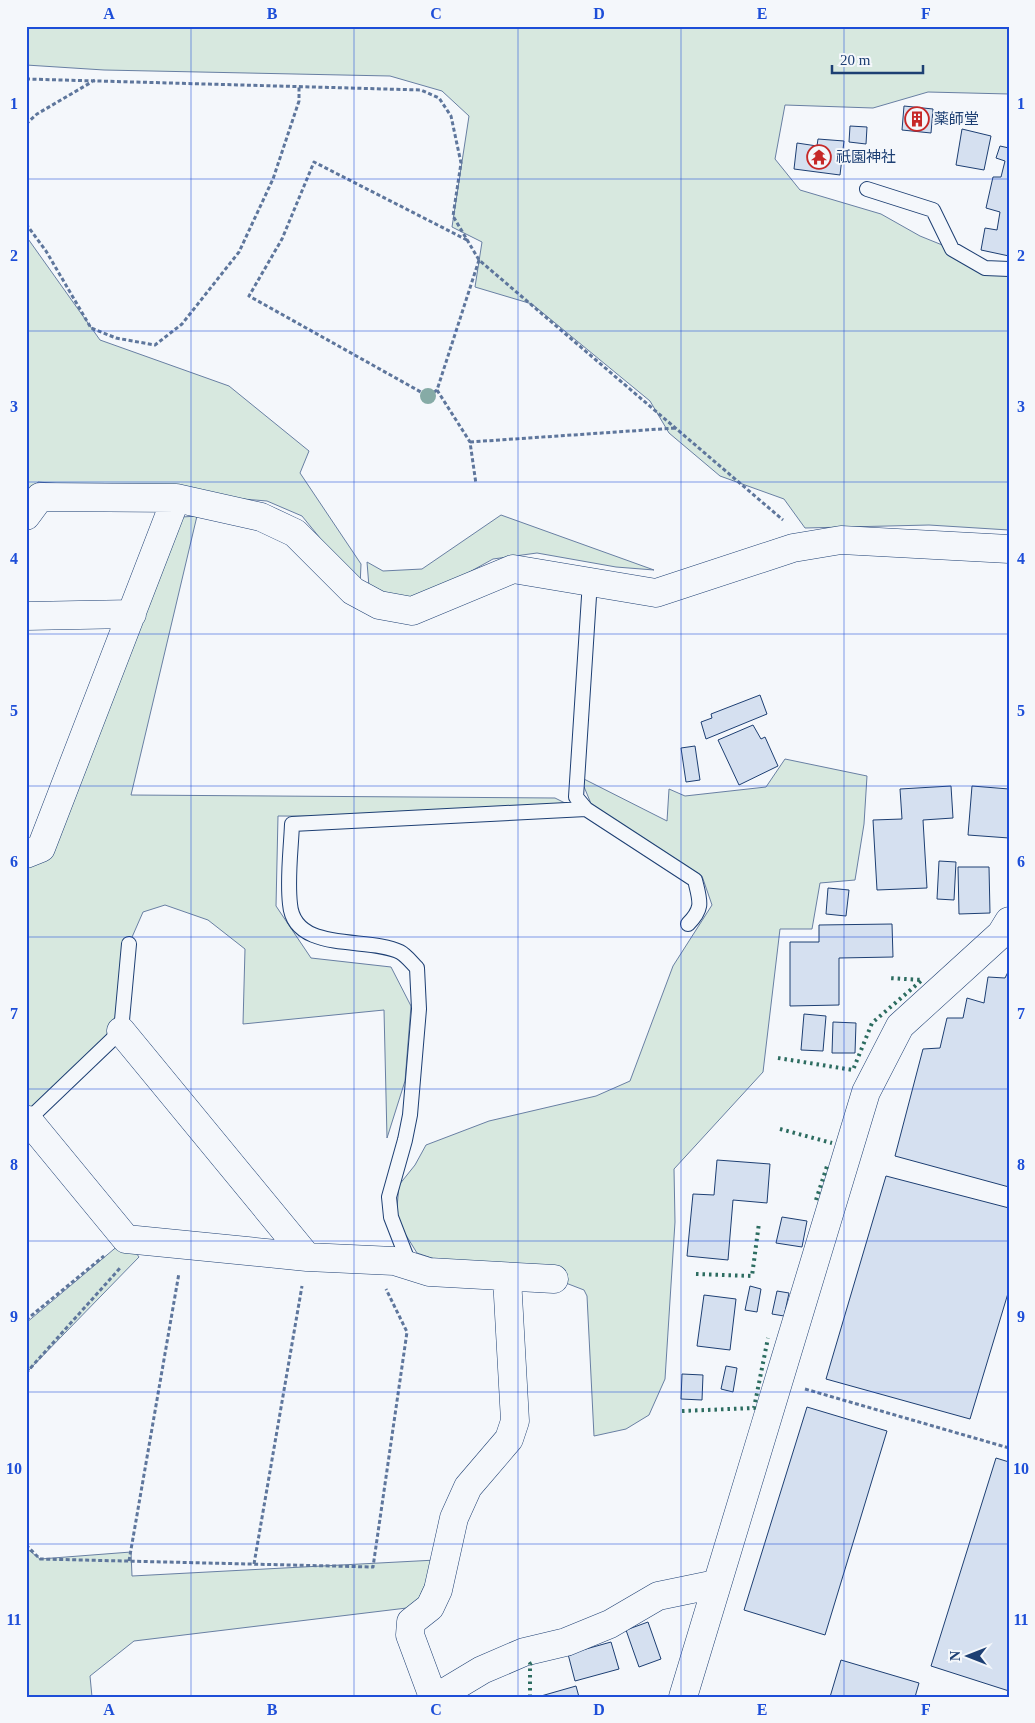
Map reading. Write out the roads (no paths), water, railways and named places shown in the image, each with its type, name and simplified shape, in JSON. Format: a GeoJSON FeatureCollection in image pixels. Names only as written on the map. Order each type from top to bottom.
{"type":"FeatureCollection","features":[{"type":"Feature","properties":{"kind":"street"},"geometry":{"type":"LineString","coordinates":[[26,516],[40,497],[176,498],[261,518],[294,533],[352,590],[379,605],[412,611],[513,569],[656,593],[793,548],[841,540],[1009,549]]}},
{"type":"Feature","properties":{"kind":"street"},"geometry":{"type":"LineString","coordinates":[[26,854],[41,848],[176,498]]}},
{"type":"Feature","properties":{"kind":"street"},"geometry":{"type":"LineString","coordinates":[[26,616],[132,614]]}},
{"type":"Feature","properties":{"kind":"street"},"geometry":{"type":"LineString","coordinates":[[683,1697],[866,1092],[900,1026],[1001,934],[1009,921]]}},
{"type":"Feature","properties":{"kind":"street"},"geometry":{"type":"LineString","coordinates":[[121,1031],[307,1257]]}},
{"type":"Feature","properties":{"kind":"street"},"geometry":{"type":"LineString","coordinates":[[28,1120],[135,1239],[307,1257],[394,1260],[429,1272],[507,1278],[554,1279]]}},
{"type":"Feature","properties":{"kind":"street"},"geometry":{"type":"LineString","coordinates":[[433,1697],[410,1635],[411,1622],[430,1607],[438,1590],[454,1518],[468,1486],[509,1439],[515,1421],[507,1278]]}},
{"type":"Feature","properties":{"kind":"street"},"geometry":{"type":"LineString","coordinates":[[437,1697],[482,1670],[524,1652],[566,1642],[610,1624],[658,1596],[716,1584]]}},
{"type":"Feature","properties":{"kind":"lane"},"geometry":{"type":"LineString","coordinates":[[866,189],[933,210],[952,249],[985,268],[1009,269]]}},
{"type":"Feature","properties":{"kind":"lane"},"geometry":{"type":"LineString","coordinates":[[590,581],[576,797],[586,809],[694,880],[700,901],[698,914],[688,924]]}},
{"type":"Feature","properties":{"kind":"lane"},"geometry":{"type":"LineString","coordinates":[[410,1266],[391,1217],[389,1197],[406,1140],[410,1115],[419,1009],[417,968],[401,952],[320,938],[300,929],[290,906],[292,824],[586,809]]}},
{"type":"Feature","properties":{"kind":"lane"},"geometry":{"type":"LineString","coordinates":[[28,1120],[121,1031],[129,944]]}},
{"type":"Feature","properties":{"kind":"place","name":"薬師堂"},"geometry":{"type":"Point","coordinates":[917,119]}},
{"type":"Feature","properties":{"kind":"place","name":"祇園神社"},"geometry":{"type":"Point","coordinates":[819,157]}}]}
